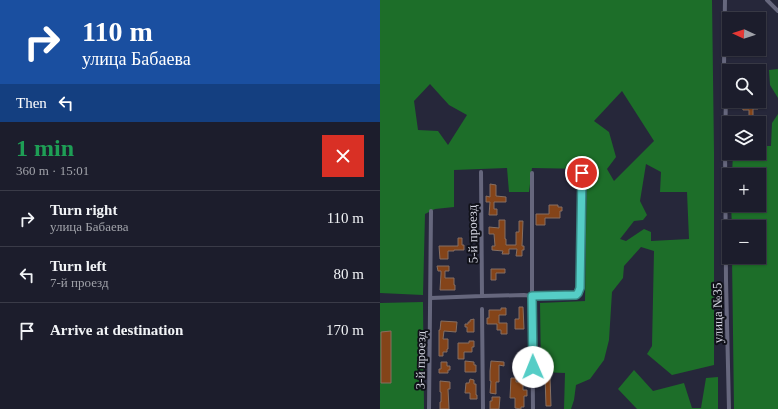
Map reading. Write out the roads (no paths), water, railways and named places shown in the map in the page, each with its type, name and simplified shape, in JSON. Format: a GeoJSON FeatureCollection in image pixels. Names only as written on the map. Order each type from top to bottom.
{"type":"FeatureCollection","features":[{"type":"Feature","properties":{"kind":"street","name":"улица №35"},"geometry":{"type":"LineString","coordinates":[[725,0],[724,66],[726,96],[726,287],[729,409]]}},
{"type":"Feature","properties":{"kind":"street"},"geometry":{"type":"LineString","coordinates":[[767,0],[778,11]]}},
{"type":"Feature","properties":{"kind":"street","name":"5-й проезд"},"geometry":{"type":"LineString","coordinates":[[481,172],[482,296]]}},
{"type":"Feature","properties":{"kind":"street"},"geometry":{"type":"LineString","coordinates":[[532,173],[533,409]]}},
{"type":"Feature","properties":{"kind":"street"},"geometry":{"type":"LineString","coordinates":[[431,298],[576,295],[580,288],[582,173]]}},
{"type":"Feature","properties":{"kind":"street","name":"3-й проезд"},"geometry":{"type":"LineString","coordinates":[[429,409],[431,211]]}},
{"type":"Feature","properties":{"kind":"street"},"geometry":{"type":"LineString","coordinates":[[482,309],[483,409]]}}]}
